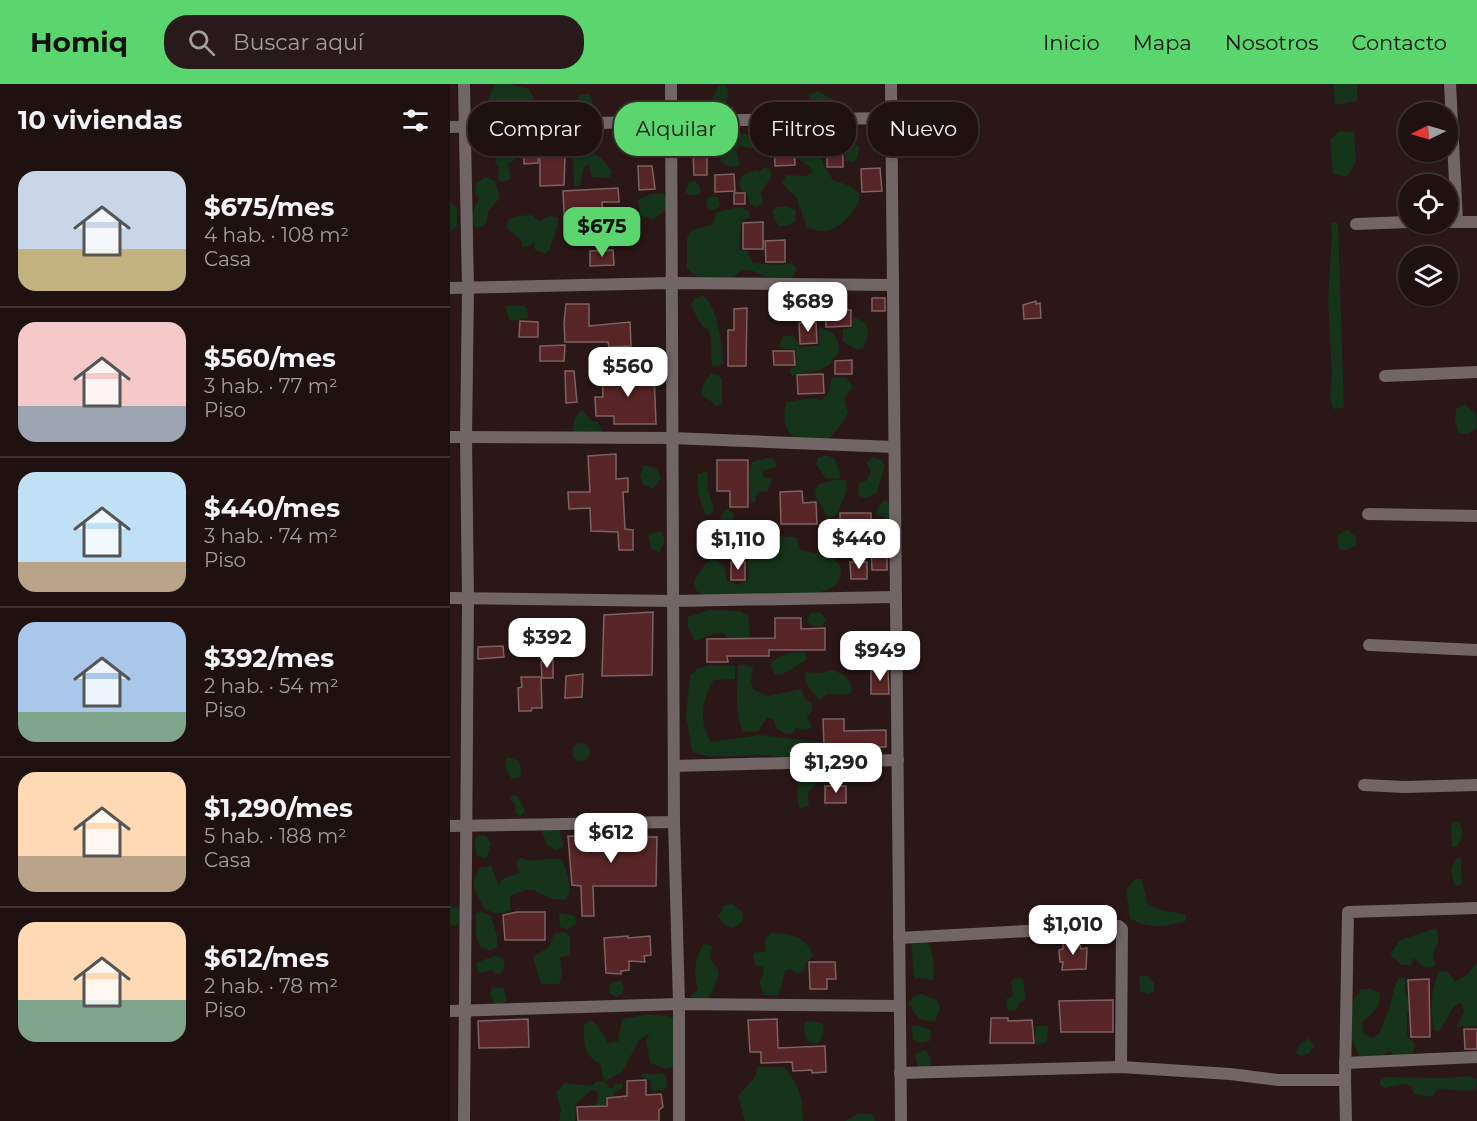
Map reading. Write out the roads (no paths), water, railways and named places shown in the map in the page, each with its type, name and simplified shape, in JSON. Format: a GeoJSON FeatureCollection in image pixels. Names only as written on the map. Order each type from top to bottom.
{"type":"FeatureCollection","features":[{"type":"Feature","properties":{"kind":"street"},"geometry":{"type":"LineString","coordinates":[[464,84],[468,289],[464,1121]]}},
{"type":"Feature","properties":{"kind":"street"},"geometry":{"type":"LineString","coordinates":[[671,84],[671,102]]}},
{"type":"Feature","properties":{"kind":"street"},"geometry":{"type":"LineString","coordinates":[[891,84],[891,102]]}},
{"type":"Feature","properties":{"kind":"street"},"geometry":{"type":"LineString","coordinates":[[1449,84],[1451,174]]}},
{"type":"Feature","properties":{"kind":"street"},"geometry":{"type":"LineString","coordinates":[[738,120],[868,118]]}},
{"type":"Feature","properties":{"kind":"street"},"geometry":{"type":"LineString","coordinates":[[450,127],[614,123]]}},
{"type":"Feature","properties":{"kind":"street"},"geometry":{"type":"LineString","coordinates":[[671,156],[674,822],[679,1004],[679,1121]]}},
{"type":"Feature","properties":{"kind":"street"},"geometry":{"type":"LineString","coordinates":[[891,156],[901,1121]]}},
{"type":"Feature","properties":{"kind":"street"},"geometry":{"type":"LineString","coordinates":[[1458,221],[1477,222]]}},
{"type":"Feature","properties":{"kind":"street"},"geometry":{"type":"LineString","coordinates":[[1356,224],[1398,222]]}},
{"type":"Feature","properties":{"kind":"street"},"geometry":{"type":"LineString","coordinates":[[450,288],[671,283],[892,285]]}},
{"type":"Feature","properties":{"kind":"street"},"geometry":{"type":"LineString","coordinates":[[1385,376],[1477,372]]}},
{"type":"Feature","properties":{"kind":"street"},"geometry":{"type":"LineString","coordinates":[[450,437],[672,438],[894,447]]}},
{"type":"Feature","properties":{"kind":"street"},"geometry":{"type":"LineString","coordinates":[[1368,514],[1477,516]]}},
{"type":"Feature","properties":{"kind":"street"},"geometry":{"type":"LineString","coordinates":[[450,598],[673,600],[894,597]]}},
{"type":"Feature","properties":{"kind":"street"},"geometry":{"type":"LineString","coordinates":[[1369,645],[1477,650]]}},
{"type":"Feature","properties":{"kind":"street"},"geometry":{"type":"LineString","coordinates":[[674,766],[898,760]]}},
{"type":"Feature","properties":{"kind":"street"},"geometry":{"type":"LineString","coordinates":[[1364,785],[1404,787],[1477,785]]}},
{"type":"Feature","properties":{"kind":"street"},"geometry":{"type":"LineString","coordinates":[[450,826],[674,822]]}},
{"type":"Feature","properties":{"kind":"street"},"geometry":{"type":"LineString","coordinates":[[1346,1121],[1348,912],[1477,908]]}},
{"type":"Feature","properties":{"kind":"street"},"geometry":{"type":"LineString","coordinates":[[899,938],[1119,926],[1122,929],[1121,1067]]}},
{"type":"Feature","properties":{"kind":"street"},"geometry":{"type":"LineString","coordinates":[[450,1011],[679,1004],[900,1006]]}},
{"type":"Feature","properties":{"kind":"street"},"geometry":{"type":"LineString","coordinates":[[1345,1063],[1477,1057]]}},
{"type":"Feature","properties":{"kind":"street"},"geometry":{"type":"LineString","coordinates":[[900,1073],[1121,1067],[1230,1074],[1278,1080],[1345,1080]]}}]}
